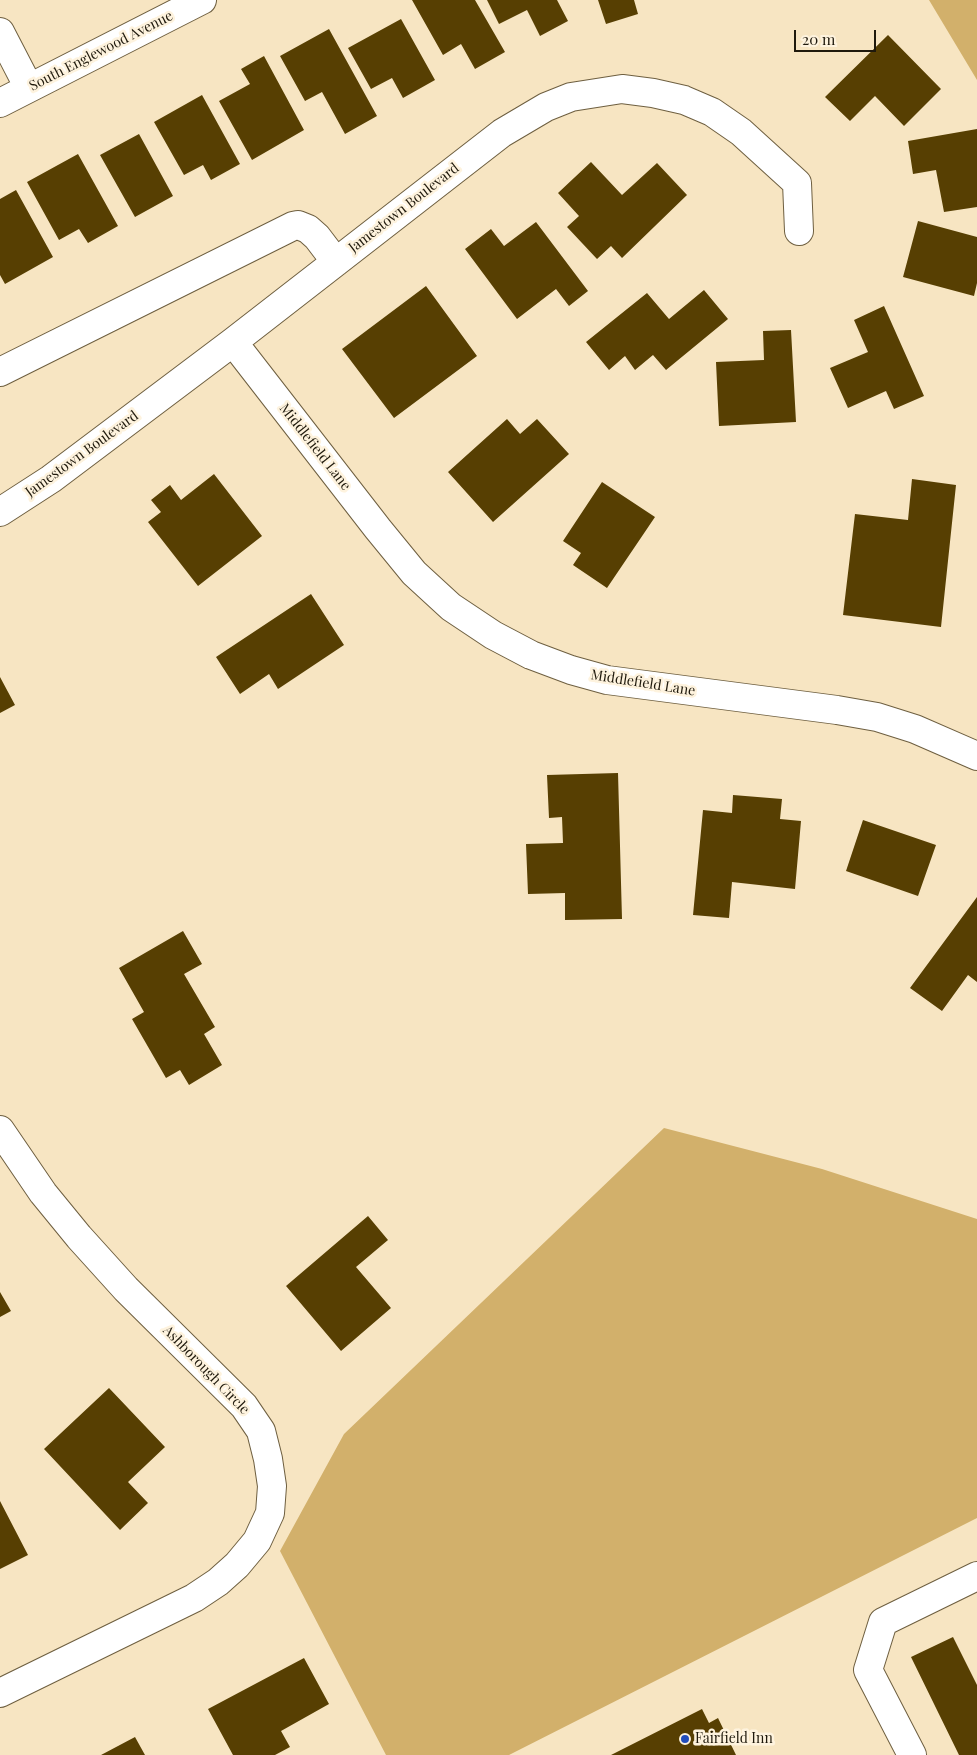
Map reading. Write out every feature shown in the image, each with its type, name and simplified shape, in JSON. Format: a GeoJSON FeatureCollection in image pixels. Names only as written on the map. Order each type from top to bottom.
{"type":"FeatureCollection","features":[{"type":"Feature","properties":{"kind":"street","name":"South Englewood Avenue"},"geometry":{"type":"LineString","coordinates":[[0,103],[202,0]]}},
{"type":"Feature","properties":{"kind":"street"},"geometry":{"type":"LineString","coordinates":[[0,32],[29,88]]}},
{"type":"Feature","properties":{"kind":"street","name":"Jamestown Boulevard"},"geometry":{"type":"LineString","coordinates":[[0,512],[51,479],[233,342],[469,158],[524,118],[571,97],[622,89],[684,100],[712,112],[741,132],[797,182],[799,231]]}},
{"type":"Feature","properties":{"kind":"street"},"geometry":{"type":"LineString","coordinates":[[0,372],[293,226],[298,225],[308,229],[317,236],[336,262]]}},
{"type":"Feature","properties":{"kind":"street","name":"Middlefield Lane"},"geometry":{"type":"LineString","coordinates":[[233,342],[414,573],[451,607],[493,635],[531,655],[571,670],[607,680],[877,717],[915,729],[977,756]]}},
{"type":"Feature","properties":{"kind":"street","name":"Ashborough Circle"},"geometry":{"type":"LineString","coordinates":[[0,1130],[43,1193],[79,1237],[126,1289],[244,1406],[260,1431],[268,1458],[272,1486],[270,1513],[257,1541],[237,1565],[218,1582],[194,1598],[0,1693]]}},
{"type":"Feature","properties":{"kind":"street"},"geometry":{"type":"LineString","coordinates":[[912,1755],[868,1670],[883,1622],[977,1576]]}},
{"type":"Feature","properties":{"kind":"shaded area"},"geometry":{"type":"Polygon","coordinates":[[[929,0],[977,0],[977,80],[929,0]]]}},
{"type":"Feature","properties":{"kind":"shaded area"},"geometry":{"type":"Polygon","coordinates":[[[664,1128],[822,1169],[977,1219],[977,1518],[509,1755],[386,1755],[280,1551],[344,1434],[664,1128]]]}},
{"type":"Feature","properties":{"kind":"building"},"geometry":{"type":"Polygon","coordinates":[[[412,0],[475,0],[505,52],[475,69],[461,44],[443,55],[412,0]]]}},
{"type":"Feature","properties":{"kind":"building"},"geometry":{"type":"Polygon","coordinates":[[[487,0],[557,0],[568,21],[540,36],[527,10],[499,24],[487,0]]]}},
{"type":"Feature","properties":{"kind":"building"},"geometry":{"type":"Polygon","coordinates":[[[598,0],[634,0],[638,14],[606,24],[598,0]]]}},
{"type":"Feature","properties":{"kind":"building"},"geometry":{"type":"Polygon","coordinates":[[[401,19],[435,80],[403,98],[392,78],[371,89],[348,48],[401,19]]]}},
{"type":"Feature","properties":{"kind":"building"},"geometry":{"type":"Polygon","coordinates":[[[329,29],[377,116],[345,134],[322,92],[305,101],[280,56],[329,29]]]}},
{"type":"Feature","properties":{"kind":"building"},"geometry":{"type":"Polygon","coordinates":[[[888,35],[941,89],[904,126],[875,96],[850,121],[825,97],[888,35]]]}},
{"type":"Feature","properties":{"kind":"building"},"geometry":{"type":"Polygon","coordinates":[[[264,56],[304,130],[252,160],[219,101],[250,84],[241,69],[264,56]]]}},
{"type":"Feature","properties":{"kind":"building"},"geometry":{"type":"Polygon","coordinates":[[[202,95],[240,164],[211,180],[203,165],[184,175],[154,122],[202,95]]]}},
{"type":"Feature","properties":{"kind":"building"},"geometry":{"type":"Polygon","coordinates":[[[977,129],[977,207],[944,212],[936,170],[913,174],[908,141],[977,129]]]}},
{"type":"Feature","properties":{"kind":"building"},"geometry":{"type":"Polygon","coordinates":[[[139,134],[173,196],[135,217],[100,155],[139,134]]]}},
{"type":"Feature","properties":{"kind":"building"},"geometry":{"type":"Polygon","coordinates":[[[78,154],[118,226],[88,243],[79,229],[59,240],[27,182],[78,154]]]}},
{"type":"Feature","properties":{"kind":"building"},"geometry":{"type":"Polygon","coordinates":[[[591,162],[622,195],[657,163],[687,195],[622,258],[611,246],[597,259],[567,227],[579,216],[558,193],[591,162]]]}},
{"type":"Feature","properties":{"kind":"building"},"geometry":{"type":"Polygon","coordinates":[[[16,190],[53,257],[5,284],[0,275],[0,199],[16,190]]]}},
{"type":"Feature","properties":{"kind":"building"},"geometry":{"type":"Polygon","coordinates":[[[918,221],[977,237],[977,283],[974,296],[903,277],[918,221]]]}},
{"type":"Feature","properties":{"kind":"building"},"geometry":{"type":"Polygon","coordinates":[[[536,222],[588,291],[569,306],[556,289],[517,319],[465,249],[491,229],[504,246],[536,222]]]}},
{"type":"Feature","properties":{"kind":"building"},"geometry":{"type":"Polygon","coordinates":[[[426,286],[477,356],[394,418],[342,349],[426,286]]]}},
{"type":"Feature","properties":{"kind":"building"},"geometry":{"type":"Polygon","coordinates":[[[704,290],[728,319],[666,370],[653,355],[635,370],[625,356],[609,370],[586,342],[647,293],[669,319],[704,290]]]}},
{"type":"Feature","properties":{"kind":"building"},"geometry":{"type":"Polygon","coordinates":[[[884,306],[924,396],[894,409],[886,391],[848,408],[830,368],[868,352],[854,320],[884,306]]]}},
{"type":"Feature","properties":{"kind":"building"},"geometry":{"type":"Polygon","coordinates":[[[791,330],[796,422],[719,426],[716,362],[764,360],[763,331],[791,330]]]}},
{"type":"Feature","properties":{"kind":"building"},"geometry":{"type":"Polygon","coordinates":[[[507,419],[520,434],[537,419],[569,454],[493,522],[448,472],[507,419]]]}},
{"type":"Feature","properties":{"kind":"building"},"geometry":{"type":"Polygon","coordinates":[[[214,474],[262,536],[198,586],[148,522],[161,512],[151,500],[170,485],[181,500],[214,474]]]}},
{"type":"Feature","properties":{"kind":"building"},"geometry":{"type":"Polygon","coordinates":[[[912,479],[956,485],[941,627],[843,615],[855,514],[908,520],[912,479]]]}},
{"type":"Feature","properties":{"kind":"building"},"geometry":{"type":"Polygon","coordinates":[[[602,482],[655,517],[607,588],[573,565],[581,553],[563,541],[602,482]]]}},
{"type":"Feature","properties":{"kind":"building"},"geometry":{"type":"Polygon","coordinates":[[[311,594],[344,645],[278,689],[269,674],[240,694],[216,657],[311,594]]]}},
{"type":"Feature","properties":{"kind":"building"},"geometry":{"type":"Polygon","coordinates":[[[0,677],[15,705],[0,713],[0,677]]]}},
{"type":"Feature","properties":{"kind":"building"},"geometry":{"type":"Polygon","coordinates":[[[618,773],[622,919],[565,920],[565,893],[528,894],[526,844],[563,843],[562,817],[549,818],[547,775],[618,773]]]}},
{"type":"Feature","properties":{"kind":"building"},"geometry":{"type":"Polygon","coordinates":[[[733,795],[782,799],[780,819],[801,821],[795,889],[732,882],[729,918],[693,915],[703,810],[732,813],[733,795]]]}},
{"type":"Feature","properties":{"kind":"building"},"geometry":{"type":"Polygon","coordinates":[[[863,820],[936,845],[918,896],[846,871],[863,820]]]}},
{"type":"Feature","properties":{"kind":"building"},"geometry":{"type":"Polygon","coordinates":[[[977,897],[977,982],[968,975],[942,1011],[910,988],[977,897]]]}},
{"type":"Feature","properties":{"kind":"building"},"geometry":{"type":"Polygon","coordinates":[[[183,931],[202,964],[184,974],[215,1027],[204,1034],[222,1065],[189,1085],[180,1070],[166,1078],[132,1019],[144,1012],[119,968],[183,931]]]}},
{"type":"Feature","properties":{"kind":"building"},"geometry":{"type":"Polygon","coordinates":[[[368,1216],[388,1240],[356,1267],[391,1308],[341,1351],[286,1286],[368,1216]]]}},
{"type":"Feature","properties":{"kind":"building"},"geometry":{"type":"Polygon","coordinates":[[[0,1292],[11,1311],[0,1317],[0,1292]]]}},
{"type":"Feature","properties":{"kind":"building"},"geometry":{"type":"Polygon","coordinates":[[[109,1388],[165,1447],[128,1482],[148,1503],[120,1530],[44,1449],[109,1388]]]}},
{"type":"Feature","properties":{"kind":"building"},"geometry":{"type":"Polygon","coordinates":[[[0,1501],[28,1555],[0,1569],[0,1501]]]}},
{"type":"Feature","properties":{"kind":"building"},"geometry":{"type":"Polygon","coordinates":[[[953,1637],[977,1685],[977,1755],[959,1755],[911,1657],[953,1637]]]}},
{"type":"Feature","properties":{"kind":"building"},"geometry":{"type":"Polygon","coordinates":[[[304,1658],[329,1704],[281,1731],[290,1747],[275,1755],[233,1755],[208,1709],[304,1658]]]}},
{"type":"Feature","properties":{"kind":"building","name":"Fairfield Inn"},"geometry":{"type":"Polygon","coordinates":[[[702,1709],[709,1723],[718,1718],[736,1755],[611,1755],[702,1709]]]}},
{"type":"Feature","properties":{"kind":"building"},"geometry":{"type":"Polygon","coordinates":[[[135,1737],[145,1755],[101,1755],[135,1737]]]}},
{"type":"Feature","properties":{"kind":"place","name":"Fairfield Inn"},"geometry":{"type":"Point","coordinates":[685,1739]}}]}
